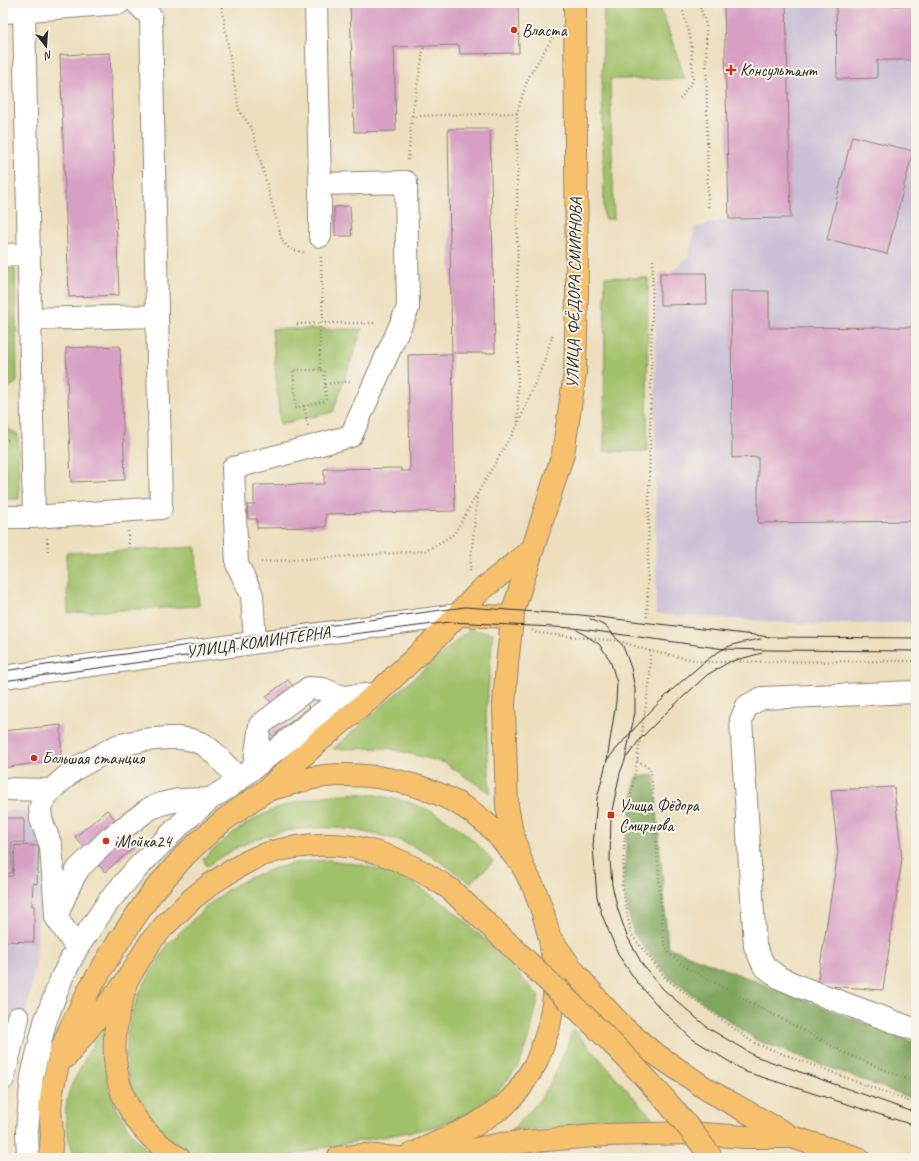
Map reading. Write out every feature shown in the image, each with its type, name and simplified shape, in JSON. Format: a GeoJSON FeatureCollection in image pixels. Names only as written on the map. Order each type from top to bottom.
{"type":"FeatureCollection","features":[{"type":"Feature","properties":{"kind":"main road","name":"УЛИЦА ФЁДОРА СМИРНОВА"},"geometry":{"type":"LineString","coordinates":[[523,867],[512,832],[507,806],[504,705],[507,664],[514,610],[563,454],[575,373],[577,295],[575,3]]}},
{"type":"Feature","properties":{"kind":"main road"},"geometry":{"type":"LineString","coordinates":[[50,1158],[52,1134],[50,1107],[61,1051],[90,988],[120,939],[151,894],[198,842],[224,820],[265,791],[318,742],[376,694],[438,636],[479,592],[532,549]]}},
{"type":"Feature","properties":{"kind":"main road","name":"УЛИЦА КОМИНТЕРНА"},"geometry":{"type":"LineString","coordinates":[[458,615],[513,617]]}},
{"type":"Feature","properties":{"kind":"main road"},"geometry":{"type":"LineString","coordinates":[[265,791],[310,779],[339,776],[389,779],[421,788],[452,801],[468,810],[490,827],[523,867],[534,888],[550,939],[555,980],[554,998],[549,1026],[536,1063],[519,1090],[504,1106],[475,1125],[404,1158]]}},
{"type":"Feature","properties":{"kind":"main road"},"geometry":{"type":"LineString","coordinates":[[57,1068],[127,980],[148,946],[164,926],[193,898],[211,884],[232,870],[265,854],[316,844],[355,846],[394,858],[431,876],[450,889],[544,976],[653,1085],[712,1158]]}},
{"type":"Feature","properties":{"kind":"main road"},"geometry":{"type":"LineString","coordinates":[[550,939],[598,1000],[624,1028],[651,1051],[708,1090],[792,1137],[858,1158]]}},
{"type":"Feature","properties":{"kind":"main road"},"geometry":{"type":"LineString","coordinates":[[127,980],[119,1012],[116,1034],[116,1062],[120,1087],[132,1114],[144,1131],[179,1158]]}},
{"type":"Feature","properties":{"kind":"main road"},"geometry":{"type":"LineString","coordinates":[[52,1134],[61,1158]]}},
{"type":"Feature","properties":{"kind":"main road"},"geometry":{"type":"LineString","coordinates":[[408,1158],[471,1150],[501,1144],[606,1134],[689,1134],[745,1137],[792,1137]]}},
{"type":"Feature","properties":{"kind":"main road"},"geometry":{"type":"LineString","coordinates":[[338,1158],[363,1155],[398,1158]]}},
{"type":"Feature","properties":{"kind":"street"},"geometry":{"type":"LineString","coordinates":[[34,517],[29,254],[9,10],[119,3]]}},
{"type":"Feature","properties":{"kind":"street"},"geometry":{"type":"LineString","coordinates":[[3,517],[34,517],[161,508],[151,17],[137,3]]}},
{"type":"Feature","properties":{"kind":"street"},"geometry":{"type":"LineString","coordinates":[[316,3],[320,184],[317,246]]}},
{"type":"Feature","properties":{"kind":"street"},"geometry":{"type":"LineString","coordinates":[[255,642],[252,595],[237,564],[233,468],[351,436],[408,308],[406,182],[320,184]]}},
{"type":"Feature","properties":{"kind":"street"},"geometry":{"type":"LineString","coordinates":[[3,255],[29,254]]}},
{"type":"Feature","properties":{"kind":"street"},"geometry":{"type":"LineString","coordinates":[[30,319],[157,316]]}},
{"type":"Feature","properties":{"kind":"street","name":"УЛИЦА КОМИНТЕРНА"},"geometry":{"type":"LineString","coordinates":[[3,677],[458,615]]}},
{"type":"Feature","properties":{"kind":"street"},"geometry":{"type":"LineString","coordinates":[[246,773],[260,725],[310,688],[323,689],[342,697],[376,694]]}},
{"type":"Feature","properties":{"kind":"street"},"geometry":{"type":"LineString","coordinates":[[916,692],[762,698],[747,706],[741,720],[755,946],[764,966],[780,978],[803,988],[916,1030]]}},
{"type":"Feature","properties":{"kind":"street"},"geometry":{"type":"LineString","coordinates":[[28,1158],[27,1131],[32,1076],[45,1022],[62,977],[77,948],[109,901],[138,867],[184,821],[210,799],[246,773],[342,697]]}},
{"type":"Feature","properties":{"kind":"street"},"geometry":{"type":"LineString","coordinates":[[77,948],[56,917],[50,846],[41,819],[40,808],[43,801],[52,790],[75,769],[118,746],[143,740],[180,738],[192,740],[203,744],[246,773]]}},
{"type":"Feature","properties":{"kind":"street"},"geometry":{"type":"LineString","coordinates":[[3,789],[52,790]]}},
{"type":"Feature","properties":{"kind":"street"},"geometry":{"type":"LineString","coordinates":[[56,917],[78,869],[110,838],[149,809],[161,804],[178,800],[210,799]]}},
{"type":"Feature","properties":{"kind":"street"},"geometry":{"type":"LineString","coordinates":[[3,1079],[10,1016],[45,1022]]}},
{"type":"Feature","properties":{"kind":"path"},"geometry":{"type":"LineString","coordinates":[[221,3],[239,110],[252,129],[282,241],[290,248],[308,254]]}},
{"type":"Feature","properties":{"kind":"path"},"geometry":{"type":"LineString","coordinates":[[680,99],[693,80],[691,41],[681,3]]}},
{"type":"Feature","properties":{"kind":"path"},"geometry":{"type":"LineString","coordinates":[[699,3],[706,25],[708,210]]}},
{"type":"Feature","properties":{"kind":"path"},"geometry":{"type":"LineString","coordinates":[[518,424],[517,113],[528,78],[554,34],[555,42]]}},
{"type":"Feature","properties":{"kind":"path"},"geometry":{"type":"LineString","coordinates":[[406,182],[412,116],[424,46]]}},
{"type":"Feature","properties":{"kind":"path"},"geometry":{"type":"LineString","coordinates":[[412,116],[517,113]]}},
{"type":"Feature","properties":{"kind":"path"},"geometry":{"type":"LineString","coordinates":[[317,246],[321,258],[322,323],[320,370]]}},
{"type":"Feature","properties":{"kind":"path"},"geometry":{"type":"LineString","coordinates":[[317,246],[321,258]]}},
{"type":"Feature","properties":{"kind":"path"},"geometry":{"type":"LineString","coordinates":[[647,617],[652,257]]}},
{"type":"Feature","properties":{"kind":"path"},"geometry":{"type":"LineString","coordinates":[[297,324],[401,324]]}},
{"type":"Feature","properties":{"kind":"path"},"geometry":{"type":"LineString","coordinates":[[237,564],[426,551],[454,534],[518,424],[544,362],[555,327]]}},
{"type":"Feature","properties":{"kind":"path"},"geometry":{"type":"LineString","coordinates":[[293,370],[320,370],[324,370],[326,401],[296,408],[293,370]]}},
{"type":"Feature","properties":{"kind":"path"},"geometry":{"type":"LineString","coordinates":[[304,406],[313,446]]}},
{"type":"Feature","properties":{"kind":"path"},"geometry":{"type":"LineString","coordinates":[[477,494],[469,577],[479,592]]}},
{"type":"Feature","properties":{"kind":"path"},"geometry":{"type":"LineString","coordinates":[[513,617],[537,633],[619,641],[650,651],[704,662],[916,661]]}},
{"type":"Feature","properties":{"kind":"path"},"geometry":{"type":"LineString","coordinates":[[650,651],[650,679],[624,841],[622,885],[631,934],[666,979],[754,1043],[916,1104]]}},
{"type":"Feature","properties":{"kind":"shaded area"},"geometry":{"type":"Polygon","coordinates":[[[724,3],[916,3],[916,622],[818,625],[656,614],[655,285],[688,258],[695,227],[729,219],[724,3]]]}},
{"type":"Feature","properties":{"kind":"shaded area"},"geometry":{"type":"Polygon","coordinates":[[[26,810],[43,849],[36,960],[25,1019],[3,1111],[3,811],[26,810]]]}},
{"type":"Feature","properties":{"kind":"green space"},"geometry":{"type":"Polygon","coordinates":[[[604,3],[659,3],[685,79],[610,79],[614,219],[604,219],[602,79],[604,3]]]}},
{"type":"Feature","properties":{"kind":"green space"},"geometry":{"type":"Polygon","coordinates":[[[3,268],[15,268],[17,382],[3,395],[3,268]]]}},
{"type":"Feature","properties":{"kind":"green space"},"geometry":{"type":"Polygon","coordinates":[[[605,277],[648,278],[647,452],[604,451],[605,277]]]}},
{"type":"Feature","properties":{"kind":"green space"},"geometry":{"type":"Polygon","coordinates":[[[272,329],[362,329],[333,412],[280,424],[272,329]]]}},
{"type":"Feature","properties":{"kind":"green space"},"geometry":{"type":"Polygon","coordinates":[[[3,422],[10,430],[18,434],[19,499],[3,499],[3,422]]]}},
{"type":"Feature","properties":{"kind":"green space"},"geometry":{"type":"Polygon","coordinates":[[[196,547],[199,606],[68,613],[66,553],[196,547]]]}},
{"type":"Feature","properties":{"kind":"green space"},"geometry":{"type":"Polygon","coordinates":[[[470,629],[493,633],[486,714],[490,793],[445,763],[388,748],[333,749],[470,629]]]}},
{"type":"Feature","properties":{"kind":"green space"},"geometry":{"type":"Polygon","coordinates":[[[654,775],[668,947],[916,1043],[916,1100],[756,1040],[669,978],[633,933],[623,886],[627,835],[636,777],[654,775]]]}},
{"type":"Feature","properties":{"kind":"green space"},"geometry":{"type":"Polygon","coordinates":[[[340,794],[383,796],[402,800],[419,806],[452,823],[467,834],[493,862],[470,883],[442,863],[413,846],[383,836],[356,830],[334,828],[308,828],[270,835],[247,843],[207,866],[203,859],[235,832],[266,813],[299,801],[340,794]]]}},
{"type":"Feature","properties":{"kind":"green space"},"geometry":{"type":"Polygon","coordinates":[[[329,860],[362,865],[396,875],[413,883],[448,906],[483,938],[539,996],[531,1030],[520,1064],[500,1089],[480,1107],[456,1119],[430,1128],[317,1149],[283,1158],[199,1158],[183,1150],[165,1137],[139,1108],[131,1089],[127,1073],[127,1035],[139,993],[168,944],[208,905],[228,889],[251,877],[276,868],[294,863],[329,860]]]}},
{"type":"Feature","properties":{"kind":"green space"},"geometry":{"type":"Polygon","coordinates":[[[105,1025],[105,1068],[111,1094],[129,1130],[147,1150],[157,1158],[75,1158],[70,1143],[66,1119],[68,1095],[87,1054],[105,1025]]]}},
{"type":"Feature","properties":{"kind":"green space"},"geometry":{"type":"Polygon","coordinates":[[[573,1029],[654,1120],[509,1132],[523,1119],[545,1092],[561,1061],[573,1029]]]}},
{"type":"Feature","properties":{"kind":"building"},"geometry":{"type":"Polygon","coordinates":[[[350,3],[518,3],[519,53],[460,54],[459,45],[394,47],[396,131],[354,132],[350,3]]]}},
{"type":"Feature","properties":{"kind":"building"},"geometry":{"type":"Polygon","coordinates":[[[724,3],[786,3],[791,218],[729,219],[724,3]]]}},
{"type":"Feature","properties":{"kind":"building"},"geometry":{"type":"Polygon","coordinates":[[[916,5],[916,60],[877,60],[877,78],[837,79],[836,6],[916,5]]]}},
{"type":"Feature","properties":{"kind":"building"},"geometry":{"type":"Polygon","coordinates":[[[110,53],[119,295],[69,297],[60,55],[110,53]]]}},
{"type":"Feature","properties":{"kind":"building"},"geometry":{"type":"Polygon","coordinates":[[[448,129],[490,129],[495,353],[452,353],[448,129]]]}},
{"type":"Feature","properties":{"kind":"building"},"geometry":{"type":"Polygon","coordinates":[[[852,136],[913,151],[887,254],[827,239],[852,136]]]}},
{"type":"Feature","properties":{"kind":"building"},"geometry":{"type":"Polygon","coordinates":[[[350,206],[352,236],[335,236],[334,207],[350,206]]]}},
{"type":"Feature","properties":{"kind":"building"},"geometry":{"type":"Polygon","coordinates":[[[660,273],[706,273],[707,304],[660,305],[660,273]]]}},
{"type":"Feature","properties":{"kind":"building"},"geometry":{"type":"Polygon","coordinates":[[[731,291],[769,291],[769,328],[916,327],[916,521],[758,523],[758,457],[732,458],[731,291]]]}},
{"type":"Feature","properties":{"kind":"building"},"geometry":{"type":"Polygon","coordinates":[[[120,346],[125,480],[71,482],[66,348],[120,346]]]}},
{"type":"Feature","properties":{"kind":"building"},"geometry":{"type":"Polygon","coordinates":[[[452,354],[455,511],[326,514],[326,527],[257,528],[257,519],[248,519],[247,505],[254,505],[254,485],[324,484],[324,469],[401,468],[401,471],[410,471],[408,355],[452,354]]]}},
{"type":"Feature","properties":{"kind":"building"},"geometry":{"type":"Polygon","coordinates":[[[288,680],[309,707],[273,736],[263,723],[278,711],[266,696],[288,680]]]}},
{"type":"Feature","properties":{"kind":"building"},"geometry":{"type":"Polygon","coordinates":[[[61,725],[61,759],[3,768],[3,731],[61,725]]]}},
{"type":"Feature","properties":{"kind":"building"},"geometry":{"type":"Polygon","coordinates":[[[894,787],[902,859],[883,990],[817,985],[838,853],[831,790],[894,787]]]}},
{"type":"Feature","properties":{"kind":"building","name":"iМойка24"},"geometry":{"type":"Polygon","coordinates":[[[107,810],[137,845],[105,872],[75,837],[107,810]]]}},
{"type":"Feature","properties":{"kind":"building"},"geometry":{"type":"Polygon","coordinates":[[[3,818],[24,818],[24,842],[12,842],[12,873],[3,873],[3,818]]]}},
{"type":"Feature","properties":{"kind":"building"},"geometry":{"type":"Polygon","coordinates":[[[15,845],[39,846],[37,884],[33,883],[32,906],[34,906],[34,942],[4,941],[5,876],[13,876],[15,845]]]}},
{"type":"Feature","properties":{"kind":"tram line"},"geometry":{"type":"LineString","coordinates":[[3,671],[465,607],[581,615],[771,637],[916,638]]}},
{"type":"Feature","properties":{"kind":"tram line"},"geometry":{"type":"LineString","coordinates":[[590,619],[606,626],[623,646],[631,668],[635,689],[635,712],[611,815],[610,860],[612,885],[618,910],[627,936],[642,964],[663,989],[708,1028],[755,1056],[916,1113]]}},
{"type":"Feature","properties":{"kind":"tram line"},"geometry":{"type":"LineString","coordinates":[[3,681],[288,642],[450,622],[574,628],[725,649],[916,651]]}},
{"type":"Feature","properties":{"kind":"tram line"},"geometry":{"type":"LineString","coordinates":[[577,630],[599,644],[610,660],[617,683],[616,702],[607,760],[597,798],[593,846],[597,897],[602,915],[619,956],[637,982],[660,1008],[691,1038],[746,1072],[916,1126]]}},
{"type":"Feature","properties":{"kind":"tram line"},"geometry":{"type":"LineString","coordinates":[[607,760],[660,701],[706,661],[729,646],[761,639]]}},
{"type":"Feature","properties":{"kind":"tram line"},"geometry":{"type":"LineString","coordinates":[[627,757],[640,739],[707,675],[729,662],[762,653]]}},
{"type":"Feature","properties":{"kind":"place","name":"Власта"},"geometry":{"type":"Point","coordinates":[514,30]}},
{"type":"Feature","properties":{"kind":"place","name":"Консультант"},"geometry":{"type":"Point","coordinates":[731,70]}},
{"type":"Feature","properties":{"kind":"place","name":"Большая станция"},"geometry":{"type":"Point","coordinates":[34,758]}},
{"type":"Feature","properties":{"kind":"place","name":"Улица Фёдора Смирнова"},"geometry":{"type":"Point","coordinates":[611,815]}},
{"type":"Feature","properties":{"kind":"place","name":"iМойка24"},"geometry":{"type":"Point","coordinates":[106,841]}}]}
